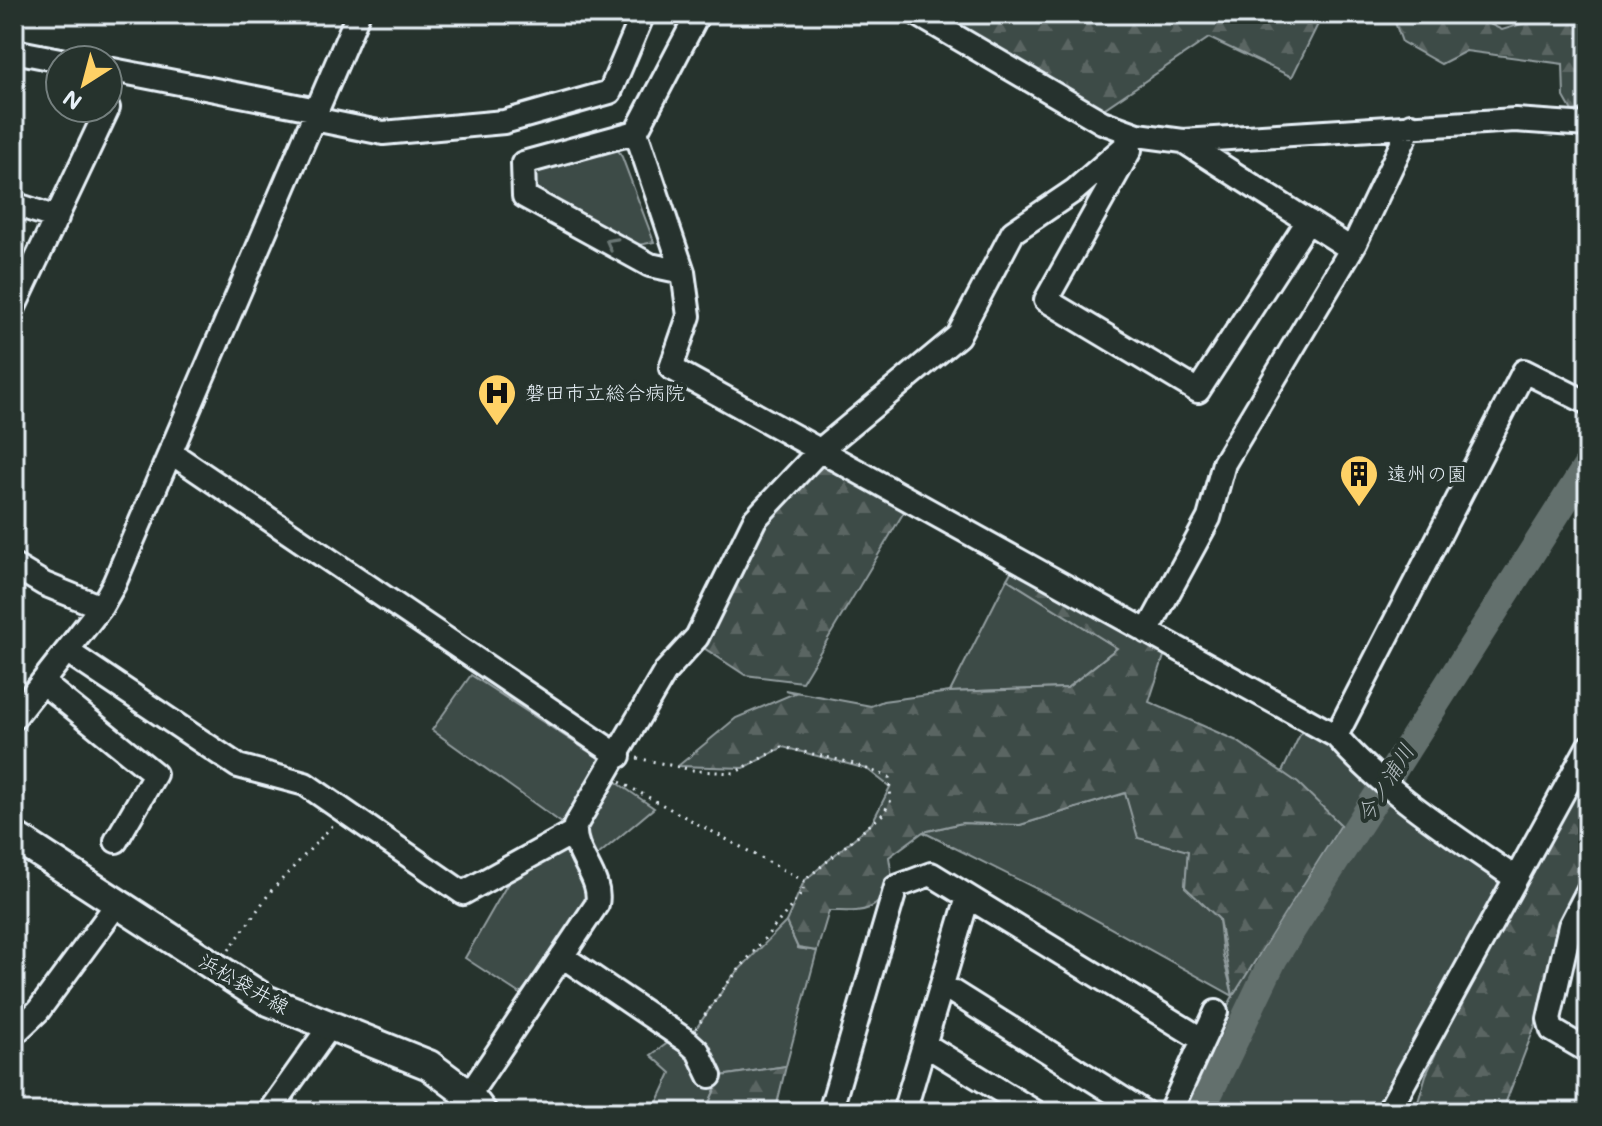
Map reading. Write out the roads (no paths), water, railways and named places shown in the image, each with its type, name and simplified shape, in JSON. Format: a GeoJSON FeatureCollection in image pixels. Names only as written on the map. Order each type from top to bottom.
{"type":"FeatureCollection","features":[{"type":"Feature","properties":{"kind":"main road","name":"浜松袋井線"},"geometry":{"type":"LineString","coordinates":[[14,836],[215,970],[266,1000],[429,1065],[475,1104]]}},
{"type":"Feature","properties":{"kind":"street"},"geometry":{"type":"LineString","coordinates":[[14,718],[101,607],[358,14]]}},
{"type":"Feature","properties":{"kind":"street"},"geometry":{"type":"LineString","coordinates":[[124,73],[383,133],[504,122],[610,92],[643,14]]}},
{"type":"Feature","properties":{"kind":"street"},"geometry":{"type":"LineString","coordinates":[[698,14],[636,132],[683,272],[689,316],[671,368],[1336,736],[1365,769],[1393,792],[1515,878]]}},
{"type":"Feature","properties":{"kind":"street"},"geometry":{"type":"LineString","coordinates":[[917,14],[1102,122],[1138,135],[1183,141],[1515,120],[1588,125]]}},
{"type":"Feature","properties":{"kind":"street"},"geometry":{"type":"LineString","coordinates":[[14,51],[44,57]]}},
{"type":"Feature","properties":{"kind":"street"},"geometry":{"type":"LineString","coordinates":[[14,307],[101,124]]}},
{"type":"Feature","properties":{"kind":"street"},"geometry":{"type":"LineString","coordinates":[[1147,632],[1209,518],[1224,463],[1351,249],[1411,125]]}},
{"type":"Feature","properties":{"kind":"street"},"geometry":{"type":"LineString","coordinates":[[636,132],[523,163],[524,196],[650,265],[683,272]]}},
{"type":"Feature","properties":{"kind":"street"},"geometry":{"type":"LineString","coordinates":[[1138,135],[1046,300],[1198,391],[1308,221]]}},
{"type":"Feature","properties":{"kind":"street"},"geometry":{"type":"LineString","coordinates":[[475,1104],[562,956],[597,904],[599,893],[574,832],[665,672],[697,637],[755,519],[818,452],[958,336],[1013,232],[1075,190],[1138,135]]}},
{"type":"Feature","properties":{"kind":"street"},"geometry":{"type":"LineString","coordinates":[[1183,141],[1351,249]]}},
{"type":"Feature","properties":{"kind":"street"},"geometry":{"type":"LineString","coordinates":[[14,204],[57,218]]}},
{"type":"Feature","properties":{"kind":"street"},"geometry":{"type":"LineString","coordinates":[[1336,736],[1524,371],[1588,403]]}},
{"type":"Feature","properties":{"kind":"street"},"geometry":{"type":"LineString","coordinates":[[170,452],[612,765]]}},
{"type":"Feature","properties":{"kind":"street"},"geometry":{"type":"LineString","coordinates":[[14,566],[44,584],[101,607]]}},
{"type":"Feature","properties":{"kind":"street"},"geometry":{"type":"LineString","coordinates":[[68,652],[238,766],[305,784],[463,893],[574,832]]}},
{"type":"Feature","properties":{"kind":"street"},"geometry":{"type":"LineString","coordinates":[[43,683],[155,774],[116,841]]}},
{"type":"Feature","properties":{"kind":"street"},"geometry":{"type":"LineString","coordinates":[[1388,1112],[1588,747]]}},
{"type":"Feature","properties":{"kind":"street"},"geometry":{"type":"LineString","coordinates":[[830,1112],[896,887],[931,874],[1203,1040]]}},
{"type":"Feature","properties":{"kind":"street"},"geometry":{"type":"LineString","coordinates":[[1588,891],[1570,926],[1549,1019],[1552,1030],[1588,1051]]}},
{"type":"Feature","properties":{"kind":"street"},"geometry":{"type":"LineString","coordinates":[[904,1112],[968,897]]}},
{"type":"Feature","properties":{"kind":"street"},"geometry":{"type":"LineString","coordinates":[[14,1034],[38,1011],[117,904]]}},
{"type":"Feature","properties":{"kind":"street"},"geometry":{"type":"LineString","coordinates":[[562,956],[687,1041],[698,1051],[710,1076]]}},
{"type":"Feature","properties":{"kind":"street"},"geometry":{"type":"LineString","coordinates":[[942,985],[1144,1112]]}},
{"type":"Feature","properties":{"kind":"street"},"geometry":{"type":"LineString","coordinates":[[1170,1112],[1216,1012]]}},
{"type":"Feature","properties":{"kind":"street"},"geometry":{"type":"LineString","coordinates":[[297,1112],[274,1106],[330,1026]]}},
{"type":"Feature","properties":{"kind":"street"},"geometry":{"type":"LineString","coordinates":[[924,1044],[1035,1112]]}},
{"type":"Feature","properties":{"kind":"waterway","name":"今ノ浦川"},"geometry":{"type":"LineString","coordinates":[[1200,1112],[1274,958],[1588,464]]}},
{"type":"Feature","properties":{"kind":"place","name":"磐田市立総合病院"},"geometry":{"type":"Point","coordinates":[497,427]}},
{"type":"Feature","properties":{"kind":"place","name":"遠州の園"},"geometry":{"type":"Point","coordinates":[1359,508]}}]}
